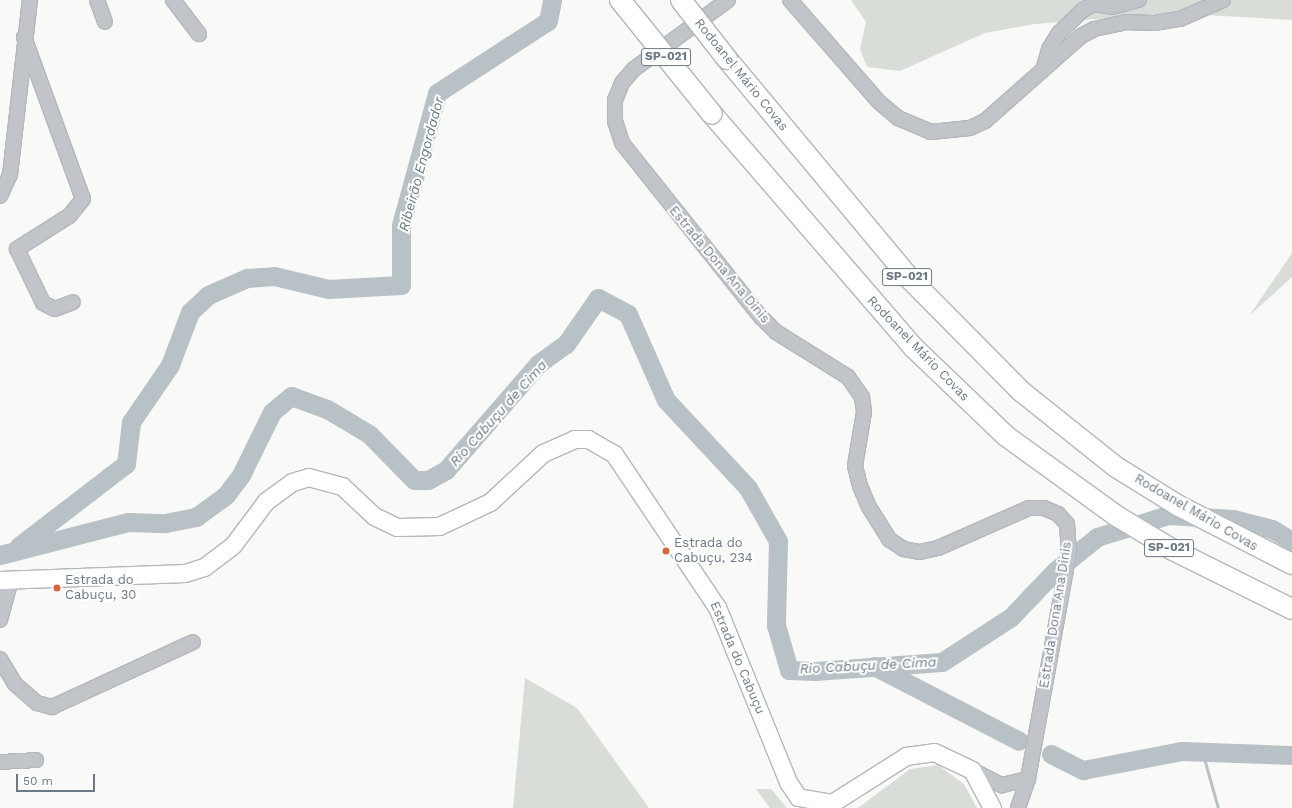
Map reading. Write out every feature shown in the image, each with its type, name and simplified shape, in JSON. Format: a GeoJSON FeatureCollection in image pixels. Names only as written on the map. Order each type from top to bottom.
{"type":"FeatureCollection","features":[{"type":"Feature","properties":{"kind":"highway","name":"Rodoanel Mário Covas"},"geometry":{"type":"LineString","coordinates":[[620,0],[712,114],[914,348],[1006,436],[1054,473],[1173,550],[1292,609]]}},
{"type":"Feature","properties":{"kind":"highway","name":"Rodoanel Mário Covas"},"geometry":{"type":"LineString","coordinates":[[681,0],[727,59],[939,312],[1022,392],[1116,467],[1179,506],[1292,564]]}},
{"type":"Feature","properties":{"kind":"main road","name":"Estrada do Cabuçu"},"geometry":{"type":"LineString","coordinates":[[5,580],[185,573],[204,567],[233,545],[266,501],[292,482],[308,477],[342,486],[374,516],[397,527],[439,526],[490,502],[543,453],[574,439],[588,439],[614,454],[717,607],[788,782],[798,796],[832,803],[906,756],[919,752],[950,756],[972,770],[992,808]]}},
{"type":"Feature","properties":{"kind":"street"},"geometry":{"type":"LineString","coordinates":[[0,196],[10,175],[24,37],[30,0]]}},
{"type":"Feature","properties":{"kind":"street"},"geometry":{"type":"LineString","coordinates":[[97,0],[105,22]]}},
{"type":"Feature","properties":{"kind":"street"},"geometry":{"type":"LineString","coordinates":[[173,0],[199,34]]}},
{"type":"Feature","properties":{"kind":"street","name":"Estrada Dona Ana Dinis"},"geometry":{"type":"LineString","coordinates":[[728,0],[634,69],[622,83],[615,100],[615,121],[622,143],[761,317],[776,332],[848,377],[862,398],[864,412],[855,466],[860,486],[869,507],[890,540],[912,551],[938,548],[1015,512],[1044,508],[1058,514],[1067,524],[1069,550],[1065,575],[1028,779],[1018,808]]}},
{"type":"Feature","properties":{"kind":"street"},"geometry":{"type":"LineString","coordinates":[[790,0],[879,102],[898,118],[931,132],[970,128],[985,121],[1044,67],[1094,29],[1126,22],[1154,23],[1180,19],[1223,0]]}},
{"type":"Feature","properties":{"kind":"street"},"geometry":{"type":"LineString","coordinates":[[1044,67],[1049,50],[1059,33],[1083,10],[1094,4],[1112,7],[1139,0]]}},
{"type":"Feature","properties":{"kind":"street"},"geometry":{"type":"LineString","coordinates":[[24,37],[83,199],[69,216],[17,249],[43,303],[55,309],[73,302]]}},
{"type":"Feature","properties":{"kind":"street"},"geometry":{"type":"LineString","coordinates":[[0,620],[5,580]]}},
{"type":"Feature","properties":{"kind":"street"},"geometry":{"type":"LineString","coordinates":[[0,659],[15,684],[37,704],[52,707],[193,642]]}},
{"type":"Feature","properties":{"kind":"street"},"geometry":{"type":"LineString","coordinates":[[0,762],[36,760]]}},
{"type":"Feature","properties":{"kind":"street"},"geometry":{"type":"LineString","coordinates":[[972,770],[1002,785],[1028,779]]}},
{"type":"Feature","properties":{"kind":"shaded area"},"geometry":{"type":"Polygon","coordinates":[[[851,0],[1292,0],[1292,20],[1169,13],[1035,24],[985,33],[900,71],[867,67],[860,49],[866,22],[851,0]]]}},
{"type":"Feature","properties":{"kind":"shaded area"},"geometry":{"type":"Polygon","coordinates":[[[1292,253],[1292,277],[1249,316],[1292,253]]]}},
{"type":"Feature","properties":{"kind":"shaded area"},"geometry":{"type":"Polygon","coordinates":[[[525,678],[577,708],[649,808],[513,808],[525,678]]]}},
{"type":"Feature","properties":{"kind":"shaded area"},"geometry":{"type":"Polygon","coordinates":[[[938,765],[964,784],[977,808],[858,808],[910,769],[938,765]]]}},
{"type":"Feature","properties":{"kind":"shaded area"},"geometry":{"type":"Polygon","coordinates":[[[756,789],[771,789],[787,808],[770,808],[756,789]]]}},
{"type":"Feature","properties":{"kind":"waterway","name":"Ribeirão Engordador"},"geometry":{"type":"LineString","coordinates":[[19,546],[126,464],[131,422],[170,365],[190,312],[208,295],[247,278],[274,276],[328,289],[401,285],[401,225],[437,93],[548,21],[552,0]]}},
{"type":"Feature","properties":{"kind":"waterway","name":"Rio Cabuçu de Cima"},"geometry":{"type":"LineString","coordinates":[[0,555],[128,522],[165,523],[196,517],[226,495],[241,475],[272,412],[291,396],[327,409],[369,434],[414,480],[428,480],[446,470],[538,364],[566,344],[598,298],[628,314],[666,400],[748,488],[778,541],[776,625],[789,670],[815,671],[942,662],[1011,617],[1055,571],[1097,537],[1168,515],[1233,519],[1272,529],[1292,541]]}},
{"type":"Feature","properties":{"kind":"waterway"},"geometry":{"type":"LineString","coordinates":[[874,666],[1019,741]]}},
{"type":"Feature","properties":{"kind":"waterway"},"geometry":{"type":"LineString","coordinates":[[1051,754],[1083,770],[1182,751],[1292,755]]}},
{"type":"Feature","properties":{"kind":"waterway"},"geometry":{"type":"LineString","coordinates":[[1202,751],[1218,808]]}},
{"type":"Feature","properties":{"kind":"place","name":"Estrada do Cabuçu, 234"},"geometry":{"type":"Point","coordinates":[666,551]}},
{"type":"Feature","properties":{"kind":"place","name":"Estrada do Cabuçu, 30"},"geometry":{"type":"Point","coordinates":[57,588]}}]}
